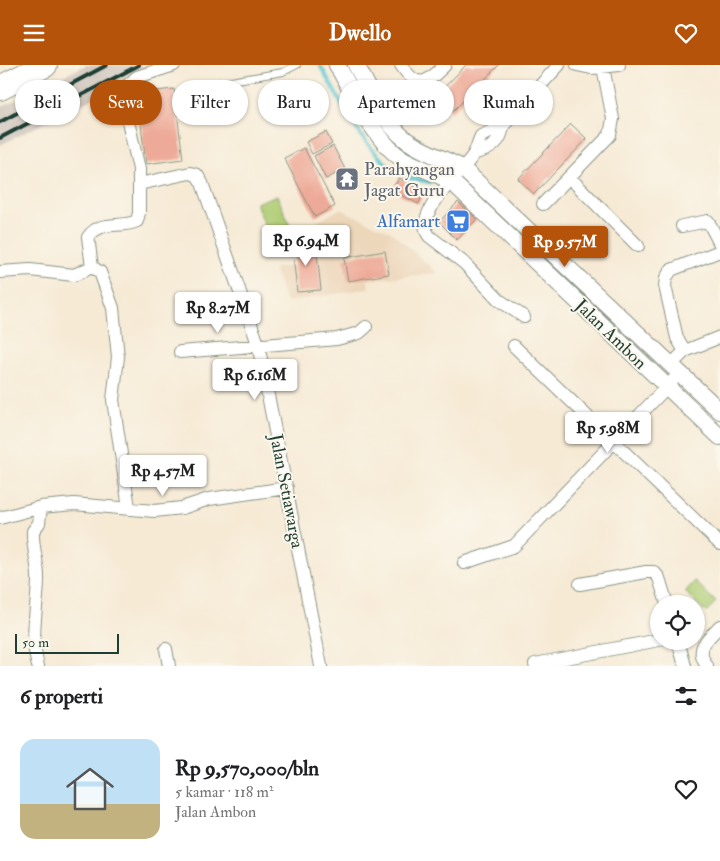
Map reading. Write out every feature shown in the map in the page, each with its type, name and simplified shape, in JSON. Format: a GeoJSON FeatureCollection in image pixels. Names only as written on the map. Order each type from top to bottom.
{"type":"FeatureCollection","features":[{"type":"Feature","properties":{"kind":"highway"},"geometry":{"type":"LineString","coordinates":[[0,79],[33,65]]}},
{"type":"Feature","properties":{"kind":"highway"},"geometry":{"type":"LineString","coordinates":[[0,88],[45,65]]}},
{"type":"Feature","properties":{"kind":"street"},"geometry":{"type":"LineString","coordinates":[[92,267],[88,237],[93,229],[103,225],[137,221],[139,213],[136,147],[124,103],[128,85],[138,77],[174,65]]}},
{"type":"Feature","properties":{"kind":"street","name":"Jalan Ambon"},"geometry":{"type":"LineString","coordinates":[[336,65],[388,149],[402,159],[452,182],[720,437]]}},
{"type":"Feature","properties":{"kind":"street","name":"Jalan Ambon"},"geometry":{"type":"LineString","coordinates":[[356,65],[391,125],[402,137],[414,145],[439,155],[462,168],[720,411]]}},
{"type":"Feature","properties":{"kind":"street"},"geometry":{"type":"LineString","coordinates":[[401,65],[408,76],[418,82],[424,82],[430,81],[445,65]]}},
{"type":"Feature","properties":{"kind":"street"},"geometry":{"type":"LineString","coordinates":[[524,317],[499,299],[479,281],[464,263],[426,231],[425,222],[430,207],[475,153],[481,136],[503,126],[558,65]]}},
{"type":"Feature","properties":{"kind":"street"},"geometry":{"type":"LineString","coordinates":[[577,65],[591,68],[619,65]]}},
{"type":"Feature","properties":{"kind":"street"},"geometry":{"type":"LineString","coordinates":[[543,204],[610,135],[613,127],[603,67]]}},
{"type":"Feature","properties":{"kind":"street","name":"Jalan Setiawarga"},"geometry":{"type":"LineString","coordinates":[[139,184],[190,173],[196,175],[204,189],[258,344],[322,666]]}},
{"type":"Feature","properties":{"kind":"street"},"geometry":{"type":"LineString","coordinates":[[569,177],[638,246]]}},
{"type":"Feature","properties":{"kind":"street"},"geometry":{"type":"LineString","coordinates":[[682,226],[708,221],[720,244]]}},
{"type":"Feature","properties":{"kind":"street"},"geometry":{"type":"LineString","coordinates":[[684,351],[677,338],[665,287],[666,278],[671,270],[720,251]]}},
{"type":"Feature","properties":{"kind":"street"},"geometry":{"type":"LineString","coordinates":[[0,272],[30,270],[74,275],[92,267]]}},
{"type":"Feature","properties":{"kind":"street"},"geometry":{"type":"LineString","coordinates":[[92,267],[100,272],[113,308],[118,357],[113,400],[129,508]]}},
{"type":"Feature","properties":{"kind":"street"},"geometry":{"type":"LineString","coordinates":[[180,352],[258,344],[337,339],[350,336],[366,327]]}},
{"type":"Feature","properties":{"kind":"street"},"geometry":{"type":"LineString","coordinates":[[464,563],[514,546],[667,388],[684,351],[720,337]]}},
{"type":"Feature","properties":{"kind":"street"},"geometry":{"type":"LineString","coordinates":[[514,346],[720,543]]}},
{"type":"Feature","properties":{"kind":"street"},"geometry":{"type":"LineString","coordinates":[[0,518],[41,507],[74,504],[154,511],[182,508],[209,499],[287,488]]}},
{"type":"Feature","properties":{"kind":"street"},"geometry":{"type":"LineString","coordinates":[[38,666],[34,651],[34,617],[39,579],[32,531],[39,523],[41,507]]}},
{"type":"Feature","properties":{"kind":"street"},"geometry":{"type":"LineString","coordinates":[[580,584],[654,572],[660,578],[665,595]]}},
{"type":"Feature","properties":{"kind":"street"},"geometry":{"type":"LineString","coordinates":[[707,666],[702,659],[700,650],[705,641],[720,626]]}},
{"type":"Feature","properties":{"kind":"street"},"geometry":{"type":"LineString","coordinates":[[535,664],[650,642]]}},
{"type":"Feature","properties":{"kind":"street"},"geometry":{"type":"LineString","coordinates":[[166,649],[169,666]]}},
{"type":"Feature","properties":{"kind":"street"},"geometry":{"type":"LineString","coordinates":[[681,650],[685,666]]}},
{"type":"Feature","properties":{"kind":"lane"},"geometry":{"type":"LineString","coordinates":[[237,80],[283,72],[296,65]]}},
{"type":"Feature","properties":{"kind":"shaded area"},"geometry":{"type":"Polygon","coordinates":[[[86,65],[160,65],[130,80],[90,80],[90,100],[80,105],[80,80],[56,80],[86,65]]]}},
{"type":"Feature","properties":{"kind":"shaded area"},"geometry":{"type":"Polygon","coordinates":[[[15,100],[15,125],[40,125],[0,145],[0,108],[15,100]]]}},
{"type":"Feature","properties":{"kind":"shaded area"},"geometry":{"type":"Polygon","coordinates":[[[340,209],[391,232],[438,273],[368,280],[369,288],[286,302],[274,268],[294,266],[291,244],[317,240],[313,224],[340,209]]]}},
{"type":"Feature","properties":{"kind":"green space"},"geometry":{"type":"Polygon","coordinates":[[[277,195],[291,229],[270,238],[256,203],[277,195]]]}},
{"type":"Feature","properties":{"kind":"green space"},"geometry":{"type":"Polygon","coordinates":[[[695,581],[716,602],[706,612],[705,595],[688,595],[685,592],[695,581]]]}},
{"type":"Feature","properties":{"kind":"building"},"geometry":{"type":"Polygon","coordinates":[[[466,65],[499,65],[484,80],[464,80],[464,100],[454,110],[454,80],[451,80],[466,65]]]}},
{"type":"Feature","properties":{"kind":"building"},"geometry":{"type":"Polygon","coordinates":[[[172,89],[172,125],[179,125],[183,159],[146,164],[141,125],[162,125],[162,90],[172,89]]]}},
{"type":"Feature","properties":{"kind":"building"},"geometry":{"type":"Polygon","coordinates":[[[571,124],[587,139],[534,194],[518,179],[571,124]]]}},
{"type":"Feature","properties":{"kind":"building"},"geometry":{"type":"Polygon","coordinates":[[[326,132],[332,144],[312,154],[306,142],[326,132]]]}},
{"type":"Feature","properties":{"kind":"building"},"geometry":{"type":"Polygon","coordinates":[[[333,146],[345,169],[326,179],[314,156],[333,146]]]}},
{"type":"Feature","properties":{"kind":"building"},"geometry":{"type":"Polygon","coordinates":[[[304,148],[335,206],[315,217],[284,158],[304,148]]]}},
{"type":"Feature","properties":{"kind":"building"},"geometry":{"type":"Polygon","coordinates":[[[399,178],[425,192],[418,204],[392,190],[399,178]]]}},
{"type":"Feature","properties":{"kind":"building","name":"Alfamart"},"geometry":{"type":"Polygon","coordinates":[[[458,202],[477,219],[457,240],[439,222],[458,202]]]}},
{"type":"Feature","properties":{"kind":"building"},"geometry":{"type":"Polygon","coordinates":[[[316,243],[321,290],[297,292],[292,245],[316,243]]]}},
{"type":"Feature","properties":{"kind":"building"},"geometry":{"type":"Polygon","coordinates":[[[385,251],[389,274],[348,281],[344,258],[385,251]]]}},
{"type":"Feature","properties":{"kind":"waterway"},"geometry":{"type":"LineString","coordinates":[[320,65],[356,128],[380,158],[393,169],[407,177],[430,182]]}},
{"type":"Feature","properties":{"kind":"railway"},"geometry":{"type":"LineString","coordinates":[[0,122],[107,65]]}},
{"type":"Feature","properties":{"kind":"railway"},"geometry":{"type":"LineString","coordinates":[[0,138],[139,65]]}},
{"type":"Feature","properties":{"kind":"place","name":"Parahyangan Jagat Guru"},"geometry":{"type":"Point","coordinates":[347,179]}},
{"type":"Feature","properties":{"kind":"place","name":"Alfamart"},"geometry":{"type":"Point","coordinates":[458,221]}}]}
